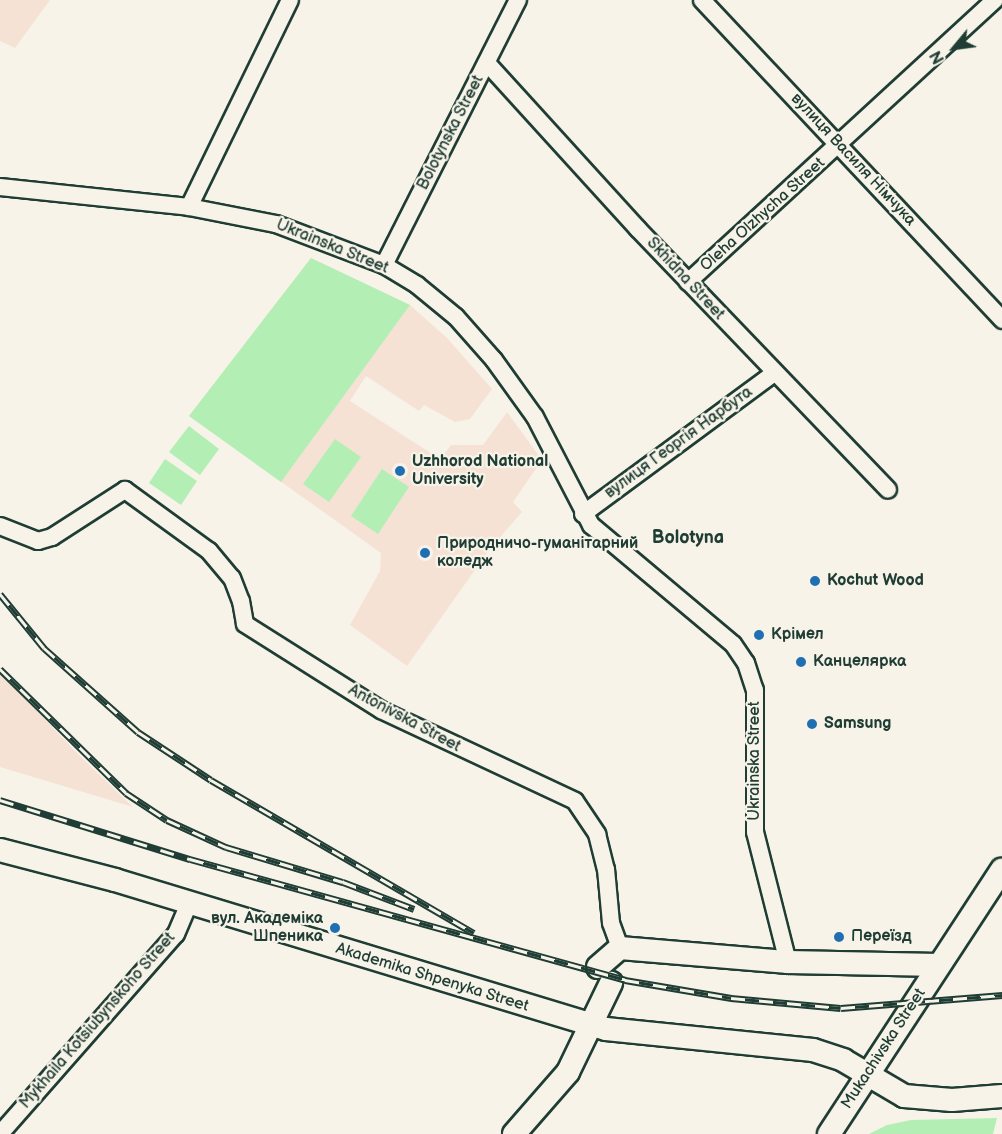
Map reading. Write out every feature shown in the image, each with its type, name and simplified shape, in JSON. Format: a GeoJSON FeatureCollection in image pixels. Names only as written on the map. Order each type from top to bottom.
{"type":"FeatureCollection","features":[{"type":"Feature","properties":{"kind":"main road","name":"Akademika Shpenyka Street"},"geometry":{"type":"LineString","coordinates":[[0,850],[32,855],[189,904],[626,1033],[813,1050],[843,1060],[892,1092],[921,1099],[1002,1096]]}},
{"type":"Feature","properties":{"kind":"main road","name":"Mukachivska Street"},"geometry":{"type":"LineString","coordinates":[[829,1134],[1002,870]]}},
{"type":"Feature","properties":{"kind":"main road"},"geometry":{"type":"LineString","coordinates":[[514,1134],[568,1072],[599,1003],[608,968],[788,962],[939,965]]}},
{"type":"Feature","properties":{"kind":"street"},"geometry":{"type":"LineString","coordinates":[[189,207],[290,0]]}},
{"type":"Feature","properties":{"kind":"street","name":"Bolotynska Street"},"geometry":{"type":"LineString","coordinates":[[384,265],[518,0]]}},
{"type":"Feature","properties":{"kind":"street","name":"вулиця Василя Німчука"},"geometry":{"type":"LineString","coordinates":[[702,0],[1002,320]]}},
{"type":"Feature","properties":{"kind":"street","name":"Oleha Olzhycha Street"},"geometry":{"type":"LineString","coordinates":[[688,282],[995,4]]}},
{"type":"Feature","properties":{"kind":"street","name":"Skhidna Street"},"geometry":{"type":"LineString","coordinates":[[487,63],[688,282],[888,490]]}},
{"type":"Feature","properties":{"kind":"street","name":"Ukrainska Street"},"geometry":{"type":"LineString","coordinates":[[0,187],[189,207],[276,224],[384,265],[417,285],[456,317],[494,360],[536,417],[583,514],[603,538],[733,644],[746,663],[755,690],[755,832],[788,962]]}},
{"type":"Feature","properties":{"kind":"street","name":"вулиця Георгія Нарбута"},"geometry":{"type":"LineString","coordinates":[[583,514],[774,373]]}},
{"type":"Feature","properties":{"kind":"street","name":"Antonivska Street"},"geometry":{"type":"LineString","coordinates":[[0,526],[32,539],[52,537],[125,490],[208,551],[232,578],[241,601],[245,624],[381,710],[454,748],[563,792],[575,801],[597,834],[606,869],[611,923],[608,968]]}},
{"type":"Feature","properties":{"kind":"street","name":"Mykhaila Kotsiubynskoho Street"},"geometry":{"type":"LineString","coordinates":[[0,1134],[176,934],[189,904]]}},
{"type":"Feature","properties":{"kind":"shaded area"},"geometry":{"type":"Polygon","coordinates":[[[0,0],[50,0],[15,48],[0,41],[0,0]]]}},
{"type":"Feature","properties":{"kind":"shaded area","name":"Uzhhorod National University"},"geometry":{"type":"Polygon","coordinates":[[[311,258],[410,305],[447,338],[492,389],[470,419],[455,422],[424,405],[419,411],[366,376],[350,401],[440,459],[451,445],[483,445],[507,412],[542,460],[513,502],[522,512],[489,550],[407,666],[350,625],[380,571],[381,553],[189,416],[311,258]]]}},
{"type":"Feature","properties":{"kind":"shaded area"},"geometry":{"type":"Polygon","coordinates":[[[0,672],[76,752],[133,807],[0,767],[0,672]]]}},
{"type":"Feature","properties":{"kind":"green space"},"geometry":{"type":"Polygon","coordinates":[[[311,258],[410,305],[281,482],[189,416],[311,258]]]}},
{"type":"Feature","properties":{"kind":"green space"},"geometry":{"type":"Polygon","coordinates":[[[189,426],[219,449],[200,475],[169,452],[189,426]]]}},
{"type":"Feature","properties":{"kind":"green space"},"geometry":{"type":"Polygon","coordinates":[[[335,439],[361,457],[329,502],[303,484],[335,439]]]}},
{"type":"Feature","properties":{"kind":"green space"},"geometry":{"type":"Polygon","coordinates":[[[165,459],[197,481],[181,505],[149,483],[165,459]]]}},
{"type":"Feature","properties":{"kind":"green space"},"geometry":{"type":"Polygon","coordinates":[[[382,469],[409,487],[378,534],[351,516],[382,469]]]}},
{"type":"Feature","properties":{"kind":"green space"},"geometry":{"type":"Polygon","coordinates":[[[997,1118],[993,1134],[869,1134],[887,1125],[911,1120],[997,1118]]]}},
{"type":"Feature","properties":{"kind":"railway"},"geometry":{"type":"LineString","coordinates":[[0,594],[44,648],[138,732],[211,780],[474,933]]}},
{"type":"Feature","properties":{"kind":"railway"},"geometry":{"type":"LineString","coordinates":[[0,669],[126,793],[167,820],[226,847],[343,882],[414,909]]}},
{"type":"Feature","properties":{"kind":"railway"},"geometry":{"type":"LineString","coordinates":[[0,800],[190,859],[625,980],[731,998],[841,1008],[1002,995]]}},
{"type":"Feature","properties":{"kind":"place","name":"Uzhhorod National University"},"geometry":{"type":"Point","coordinates":[400,471]}},
{"type":"Feature","properties":{"kind":"place","name":"Природничо-гуманітарний коледж"},"geometry":{"type":"Point","coordinates":[425,553]}},
{"type":"Feature","properties":{"kind":"place","name":"Kochut Wood"},"geometry":{"type":"Point","coordinates":[815,581]}},
{"type":"Feature","properties":{"kind":"place","name":"Крімел"},"geometry":{"type":"Point","coordinates":[759,635]}},
{"type":"Feature","properties":{"kind":"place","name":"Канцелярка"},"geometry":{"type":"Point","coordinates":[801,662]}},
{"type":"Feature","properties":{"kind":"place","name":"Samsung"},"geometry":{"type":"Point","coordinates":[812,724]}},
{"type":"Feature","properties":{"kind":"place","name":"вул. Академіка Шпеника"},"geometry":{"type":"Point","coordinates":[335,928]}},
{"type":"Feature","properties":{"kind":"place","name":"Переїзд"},"geometry":{"type":"Point","coordinates":[839,937]}},
{"type":"Feature","properties":{"kind":"district","name":"Bolotyna"},"geometry":{"type":"Point","coordinates":[688,538]}}]}
